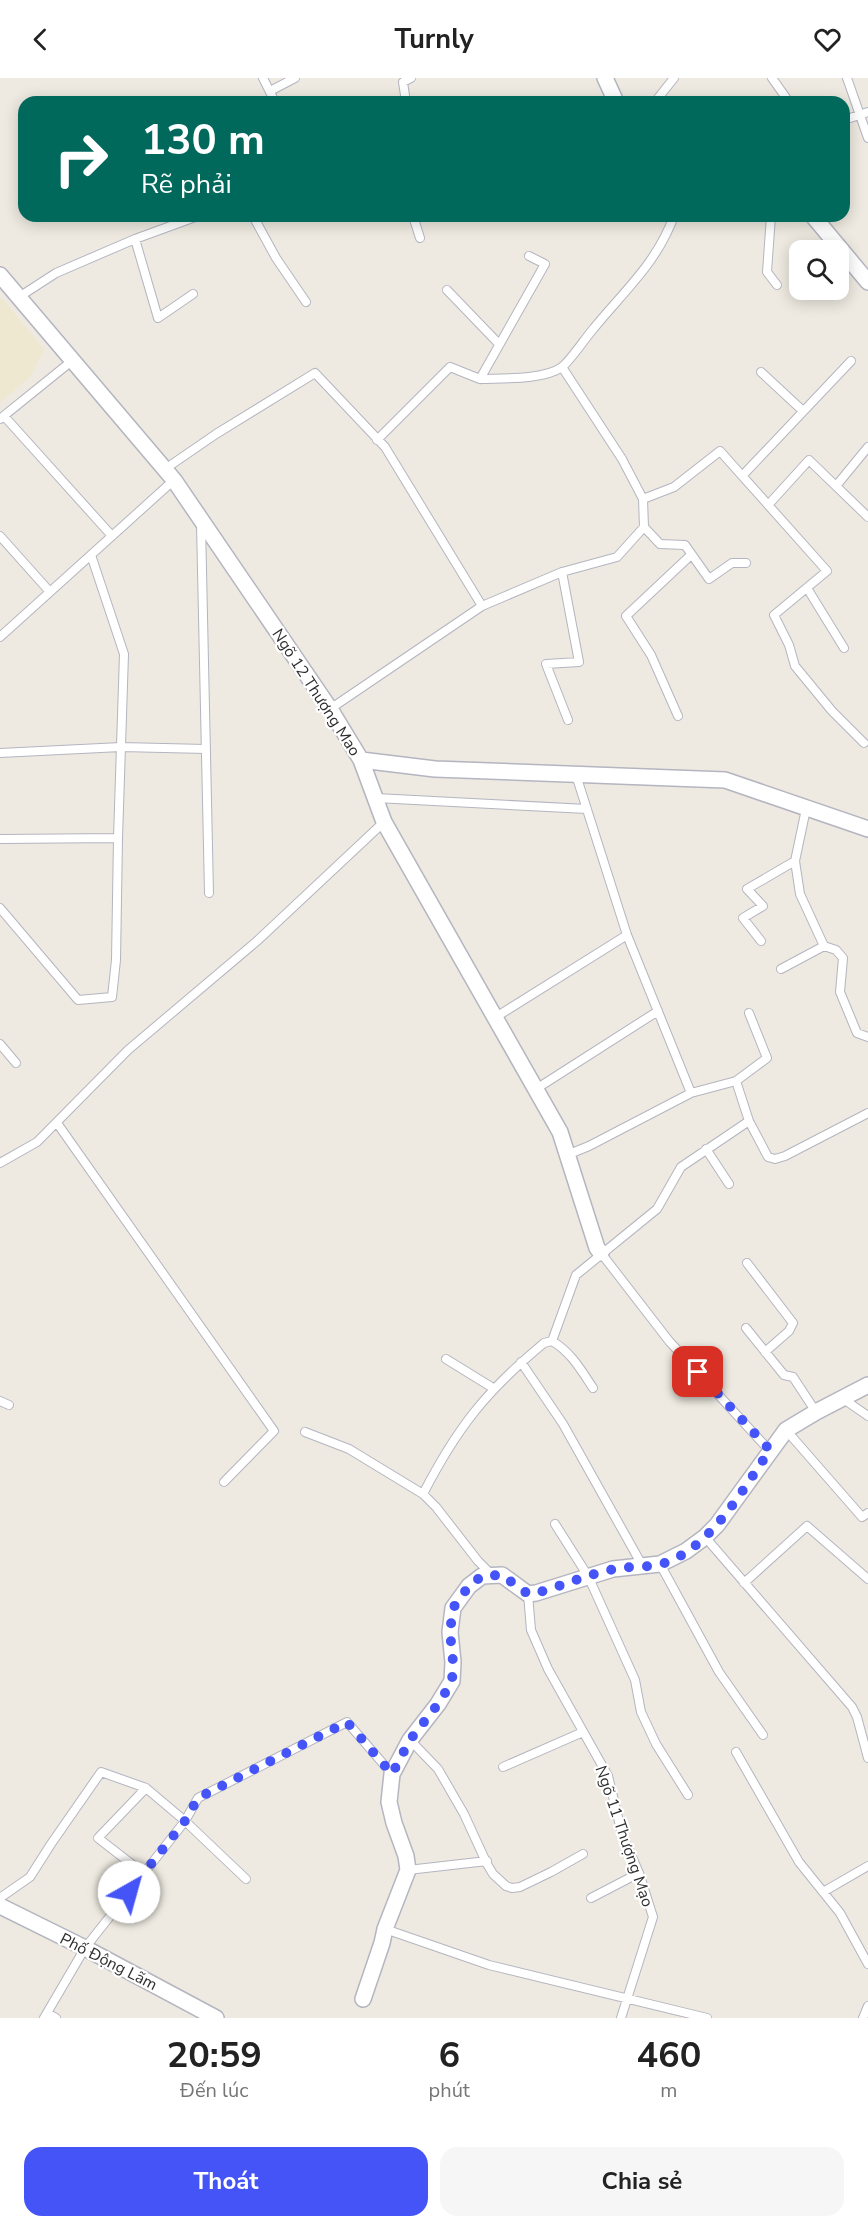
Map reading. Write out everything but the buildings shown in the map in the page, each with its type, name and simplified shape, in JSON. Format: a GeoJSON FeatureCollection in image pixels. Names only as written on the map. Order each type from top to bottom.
{"type":"FeatureCollection","features":[{"type":"Feature","properties":{"kind":"street"},"geometry":{"type":"LineString","coordinates":[[606,78],[614,96]]}},
{"type":"Feature","properties":{"kind":"street"},"geometry":{"type":"LineString","coordinates":[[818,222],[868,282]]}},
{"type":"Feature","properties":{"kind":"street","name":"Ngõ 12 Thượng Mao"},"geometry":{"type":"LineString","coordinates":[[0,275],[170,474],[330,709],[361,760],[435,770],[726,780],[868,829]]}},
{"type":"Feature","properties":{"kind":"street"},"geometry":{"type":"LineString","coordinates":[[361,760],[384,822],[560,1132],[597,1248],[601,1253]]}},
{"type":"Feature","properties":{"kind":"street"},"geometry":{"type":"LineString","coordinates":[[363,1999],[385,1929],[408,1869],[389,1803],[392,1774],[410,1740],[452,1682],[450,1632],[453,1608],[469,1586],[482,1576],[502,1575],[528,1594],[545,1591],[613,1569],[660,1564],[679,1555],[705,1537],[786,1430],[868,1385]]}},
{"type":"Feature","properties":{"kind":"street","name":"Phố Động Lãm"},"geometry":{"type":"LineString","coordinates":[[0,1906],[85,1948],[216,2018]]}},
{"type":"Feature","properties":{"kind":"lane"},"geometry":{"type":"LineString","coordinates":[[263,78],[272,96]]}},
{"type":"Feature","properties":{"kind":"lane"},"geometry":{"type":"LineString","coordinates":[[270,91],[295,78]]}},
{"type":"Feature","properties":{"kind":"lane"},"geometry":{"type":"LineString","coordinates":[[405,96],[403,82],[411,78]]}},
{"type":"Feature","properties":{"kind":"lane"},"geometry":{"type":"LineString","coordinates":[[660,96],[674,78]]}},
{"type":"Feature","properties":{"kind":"lane"},"geometry":{"type":"LineString","coordinates":[[772,78],[785,96]]}},
{"type":"Feature","properties":{"kind":"lane"},"geometry":{"type":"LineString","coordinates":[[846,78],[864,113],[868,138]]}},
{"type":"Feature","properties":{"kind":"lane"},"geometry":{"type":"LineString","coordinates":[[19,297],[56,273],[182,222]]}},
{"type":"Feature","properties":{"kind":"lane"},"geometry":{"type":"LineString","coordinates":[[257,222],[276,258],[306,302]]}},
{"type":"Feature","properties":{"kind":"lane"},"geometry":{"type":"LineString","coordinates":[[415,222],[420,238]]}},
{"type":"Feature","properties":{"kind":"lane"},"geometry":{"type":"LineString","coordinates":[[377,440],[450,367],[480,379],[536,376],[562,367],[611,306],[644,272],[665,240],[670,222]]}},
{"type":"Feature","properties":{"kind":"lane"},"geometry":{"type":"LineString","coordinates":[[771,222],[767,272],[777,285]]}},
{"type":"Feature","properties":{"kind":"lane"},"geometry":{"type":"LineString","coordinates":[[135,239],[158,318],[193,294]]}},
{"type":"Feature","properties":{"kind":"lane"},"geometry":{"type":"LineString","coordinates":[[480,379],[545,264],[529,256]]}},
{"type":"Feature","properties":{"kind":"lane"},"geometry":{"type":"LineString","coordinates":[[447,290],[499,344]]}},
{"type":"Feature","properties":{"kind":"lane"},"geometry":{"type":"LineString","coordinates":[[73,360],[2,417],[112,536]]}},
{"type":"Feature","properties":{"kind":"lane"},"geometry":{"type":"LineString","coordinates":[[743,475],[851,361]]}},
{"type":"Feature","properties":{"kind":"lane"},"geometry":{"type":"LineString","coordinates":[[562,367],[622,459],[643,499],[644,527],[660,544],[685,545],[709,579],[732,563],[746,563]]}},
{"type":"Feature","properties":{"kind":"lane"},"geometry":{"type":"LineString","coordinates":[[761,372],[803,411]]}},
{"type":"Feature","properties":{"kind":"lane"},"geometry":{"type":"LineString","coordinates":[[0,637],[112,536],[170,474],[216,434],[315,374],[384,447],[482,606]]}},
{"type":"Feature","properties":{"kind":"lane"},"geometry":{"type":"LineString","coordinates":[[836,486],[868,447]]}},
{"type":"Feature","properties":{"kind":"lane"},"geometry":{"type":"LineString","coordinates":[[643,499],[674,487],[720,451],[743,475],[827,572],[774,615],[789,645],[795,666],[832,711],[864,743]]}},
{"type":"Feature","properties":{"kind":"lane"},"geometry":{"type":"LineString","coordinates":[[769,504],[809,460],[868,517]]}},
{"type":"Feature","properties":{"kind":"lane"},"geometry":{"type":"LineString","coordinates":[[201,519],[209,893]]}},
{"type":"Feature","properties":{"kind":"lane"},"geometry":{"type":"LineString","coordinates":[[330,709],[482,606],[562,572],[617,557],[644,527]]}},
{"type":"Feature","properties":{"kind":"lane"},"geometry":{"type":"LineString","coordinates":[[0,536],[50,592]]}},
{"type":"Feature","properties":{"kind":"lane"},"geometry":{"type":"LineString","coordinates":[[0,908],[78,1000],[112,997],[116,960],[124,654],[91,555]]}},
{"type":"Feature","properties":{"kind":"lane"},"geometry":{"type":"LineString","coordinates":[[678,716],[651,655],[626,616],[692,555]]}},
{"type":"Feature","properties":{"kind":"lane"},"geometry":{"type":"LineString","coordinates":[[562,572],[579,662],[546,664],[568,720]]}},
{"type":"Feature","properties":{"kind":"lane"},"geometry":{"type":"LineString","coordinates":[[807,588],[844,648]]}},
{"type":"Feature","properties":{"kind":"lane"},"geometry":{"type":"LineString","coordinates":[[0,753],[122,747],[206,749]]}},
{"type":"Feature","properties":{"kind":"lane"},"geometry":{"type":"LineString","coordinates":[[576,775],[627,935],[691,1093]]}},
{"type":"Feature","properties":{"kind":"lane"},"geometry":{"type":"LineString","coordinates":[[375,798],[587,809]]}},
{"type":"Feature","properties":{"kind":"lane"},"geometry":{"type":"LineString","coordinates":[[806,809],[795,861],[800,894],[824,946]]}},
{"type":"Feature","properties":{"kind":"lane"},"geometry":{"type":"LineString","coordinates":[[0,1163],[37,1142],[128,1050],[257,941],[384,822]]}},
{"type":"Feature","properties":{"kind":"lane"},"geometry":{"type":"LineString","coordinates":[[0,839],[118,838]]}},
{"type":"Feature","properties":{"kind":"lane"},"geometry":{"type":"LineString","coordinates":[[761,940],[743,918],[763,906],[747,889],[795,861]]}},
{"type":"Feature","properties":{"kind":"lane"},"geometry":{"type":"LineString","coordinates":[[496,1017],[627,935]]}},
{"type":"Feature","properties":{"kind":"lane"},"geometry":{"type":"LineString","coordinates":[[781,969],[824,946],[836,950],[843,958],[840,992],[857,1033],[868,1037]]}},
{"type":"Feature","properties":{"kind":"lane"},"geometry":{"type":"LineString","coordinates":[[536,1089],[658,1011]]}},
{"type":"Feature","properties":{"kind":"lane"},"geometry":{"type":"LineString","coordinates":[[567,1155],[691,1093],[736,1081],[767,1058],[749,1013]]}},
{"type":"Feature","properties":{"kind":"lane"},"geometry":{"type":"LineString","coordinates":[[0,1044],[16,1064]]}},
{"type":"Feature","properties":{"kind":"lane"},"geometry":{"type":"LineString","coordinates":[[736,1081],[749,1121],[768,1157],[775,1160],[868,1113]]}},
{"type":"Feature","properties":{"kind":"lane"},"geometry":{"type":"LineString","coordinates":[[552,1341],[573,1279],[601,1253],[657,1209],[678,1171],[706,1149],[749,1121]]}},
{"type":"Feature","properties":{"kind":"lane"},"geometry":{"type":"LineString","coordinates":[[57,1123],[274,1431],[224,1482]]}},
{"type":"Feature","properties":{"kind":"lane"},"geometry":{"type":"LineString","coordinates":[[706,1149],[729,1184]]}},
{"type":"Feature","properties":{"kind":"lane"},"geometry":{"type":"LineString","coordinates":[[601,1253],[669,1341],[770,1450]]}},
{"type":"Feature","properties":{"kind":"lane"},"geometry":{"type":"LineString","coordinates":[[747,1263],[793,1323],[789,1331],[765,1352]]}},
{"type":"Feature","properties":{"kind":"lane"},"geometry":{"type":"LineString","coordinates":[[746,1328],[784,1375],[793,1377],[816,1412]]}},
{"type":"Feature","properties":{"kind":"lane"},"geometry":{"type":"LineString","coordinates":[[423,1494],[455,1437],[493,1388],[544,1343],[552,1341],[564,1348],[593,1388]]}},
{"type":"Feature","properties":{"kind":"lane"},"geometry":{"type":"LineString","coordinates":[[446,1359],[493,1388]]}},
{"type":"Feature","properties":{"kind":"lane"},"geometry":{"type":"LineString","coordinates":[[521,1362],[562,1424],[642,1565]]}},
{"type":"Feature","properties":{"kind":"lane"},"geometry":{"type":"LineString","coordinates":[[842,1398],[868,1416]]}},
{"type":"Feature","properties":{"kind":"lane"},"geometry":{"type":"LineString","coordinates":[[0,1401],[9,1405]]}},
{"type":"Feature","properties":{"kind":"lane"},"geometry":{"type":"LineString","coordinates":[[786,1430],[862,1517],[868,1513]]}},
{"type":"Feature","properties":{"kind":"lane"},"geometry":{"type":"LineString","coordinates":[[305,1432],[349,1449],[423,1494],[492,1575]]}},
{"type":"Feature","properties":{"kind":"lane"},"geometry":{"type":"LineString","coordinates":[[555,1524],[588,1576],[635,1680],[641,1712],[656,1744],[688,1795]]}},
{"type":"Feature","properties":{"kind":"lane"},"geometry":{"type":"LineString","coordinates":[[744,1583],[807,1526],[868,1579]]}},
{"type":"Feature","properties":{"kind":"lane"},"geometry":{"type":"LineString","coordinates":[[705,1537],[855,1711],[868,1758]]}},
{"type":"Feature","properties":{"kind":"lane"},"geometry":{"type":"LineString","coordinates":[[660,1564],[719,1672],[763,1735]]}},
{"type":"Feature","properties":{"kind":"lane","name":"Ngõ 11 Thượng Mạo"},"geometry":{"type":"LineString","coordinates":[[528,1594],[531,1630],[548,1669],[608,1776],[622,1834],[639,1873],[653,1917],[621,2018]]}},
{"type":"Feature","properties":{"kind":"lane"},"geometry":{"type":"LineString","coordinates":[[56,2018],[46,2016],[85,1948],[185,1821],[198,1798],[347,1722],[392,1774]]}},
{"type":"Feature","properties":{"kind":"lane"},"geometry":{"type":"LineString","coordinates":[[503,1767],[583,1732]]}},
{"type":"Feature","properties":{"kind":"lane"},"geometry":{"type":"LineString","coordinates":[[410,1740],[438,1769],[493,1874],[506,1886],[520,1887],[583,1854]]}},
{"type":"Feature","properties":{"kind":"lane"},"geometry":{"type":"LineString","coordinates":[[736,1752],[799,1862],[840,1913],[868,1964]]}},
{"type":"Feature","properties":{"kind":"lane"},"geometry":{"type":"LineString","coordinates":[[0,1898],[30,1877],[100,1772],[146,1788],[185,1821],[246,1879]]}},
{"type":"Feature","properties":{"kind":"lane"},"geometry":{"type":"LineString","coordinates":[[143,1873],[98,1838],[146,1788]]}},
{"type":"Feature","properties":{"kind":"lane"},"geometry":{"type":"LineString","coordinates":[[408,1869],[487,1861]]}},
{"type":"Feature","properties":{"kind":"lane"},"geometry":{"type":"LineString","coordinates":[[823,1892],[868,1866]]}},
{"type":"Feature","properties":{"kind":"lane"},"geometry":{"type":"LineString","coordinates":[[591,1898],[639,1873]]}},
{"type":"Feature","properties":{"kind":"lane"},"geometry":{"type":"LineString","coordinates":[[385,1929],[489,1965],[707,2018]]}},
{"type":"Feature","properties":{"kind":"lane"},"geometry":{"type":"LineString","coordinates":[[863,2018],[868,2006]]}},
{"type":"Feature","properties":{"kind":"shaded area"},"geometry":{"type":"Polygon","coordinates":[[[0,299],[3,299],[44,350],[31,376],[0,403],[0,299]]]}},
{"type":"Feature","properties":{"kind":"route"},"geometry":{"type":"LineString","coordinates":[[129,1892],[185,1821],[198,1798],[347,1722],[392,1774],[410,1740],[452,1682],[450,1632],[453,1608],[469,1586],[482,1576],[502,1575],[528,1594],[536,1593],[613,1569],[660,1564],[673,1559],[705,1537],[717,1525],[770,1450],[698,1372]]}}]}
